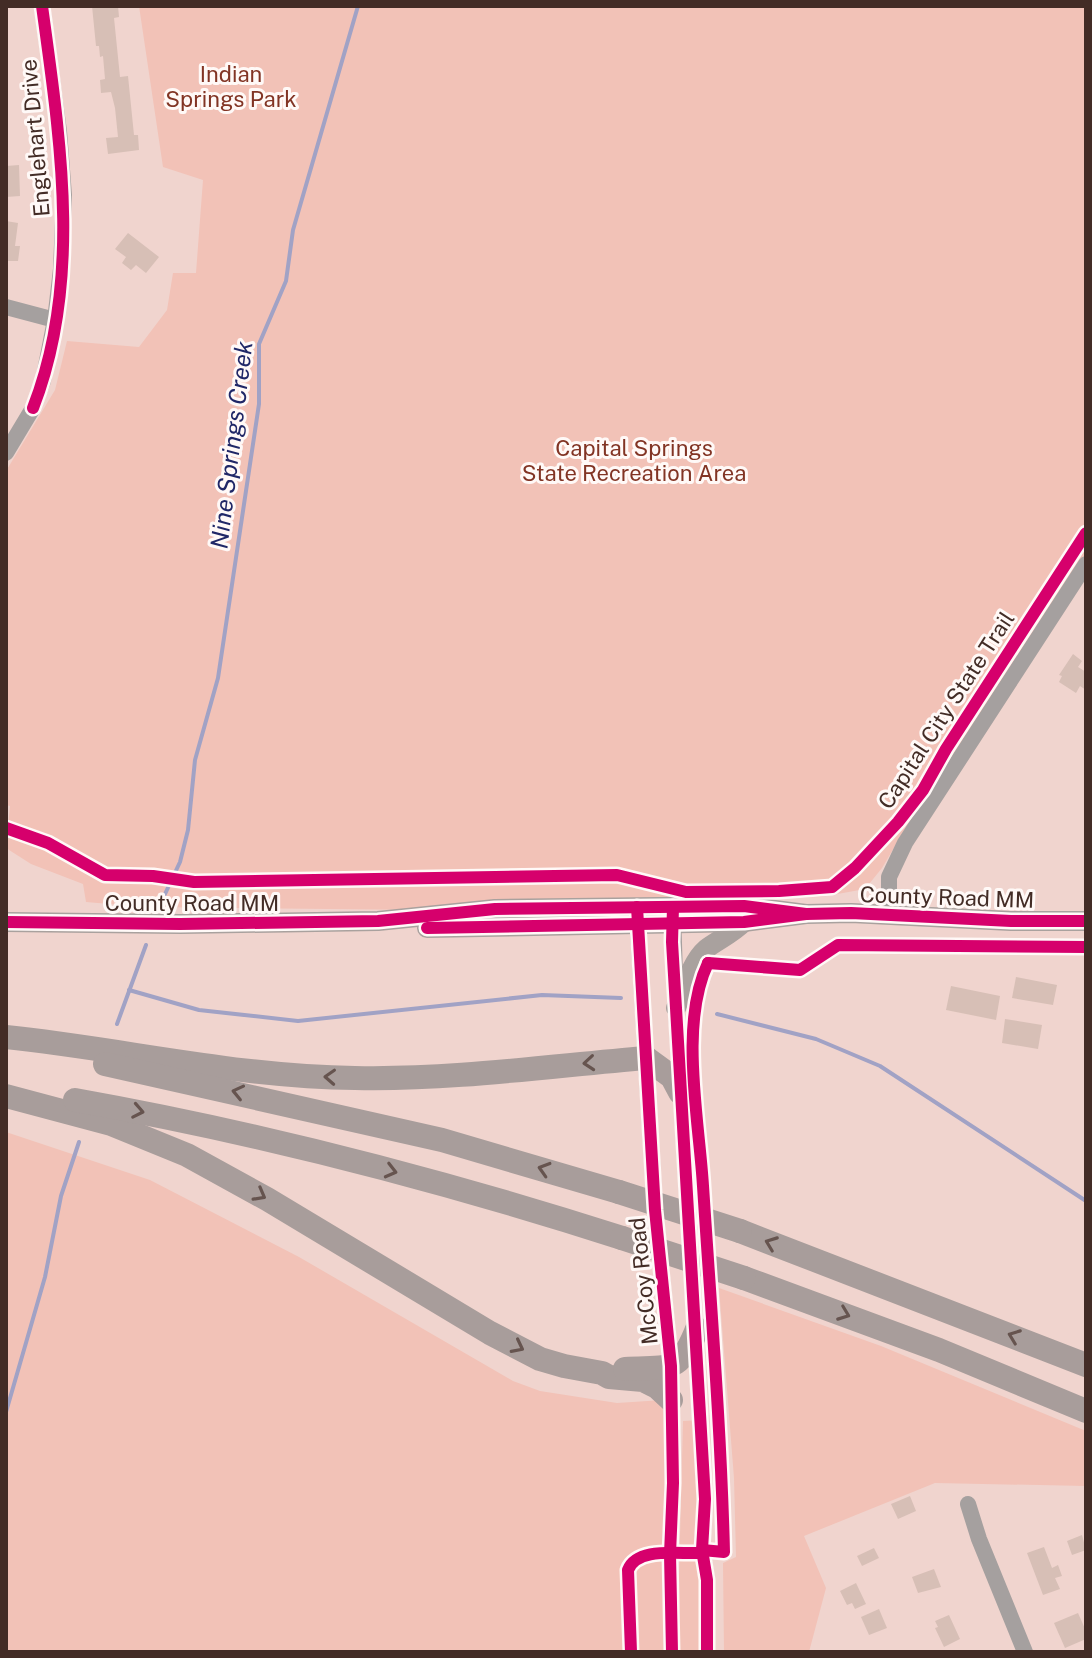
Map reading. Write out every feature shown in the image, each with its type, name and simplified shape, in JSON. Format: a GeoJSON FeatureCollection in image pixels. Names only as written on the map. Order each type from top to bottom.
{"type":"FeatureCollection","features":[{"type":"Feature","properties":{"kind":"highway"},"geometry":{"type":"LineString","coordinates":[[6,1037],[92,1046],[268,1074],[356,1078],[445,1075],[646,1058],[672,1077],[680,1092]]}},
{"type":"Feature","properties":{"kind":"highway"},"geometry":{"type":"LineString","coordinates":[[6,1045],[166,1076],[442,1140],[619,1192],[740,1231],[1086,1365]]}},
{"type":"Feature","properties":{"kind":"highway"},"geometry":{"type":"LineString","coordinates":[[6,1087],[139,1111],[485,1196],[744,1278],[939,1350],[1086,1411]]}},
{"type":"Feature","properties":{"kind":"highway"},"geometry":{"type":"LineString","coordinates":[[6,1096],[111,1124],[187,1155],[540,1359],[609,1377],[643,1380],[657,1387],[671,1400]]}},
{"type":"Feature","properties":{"kind":"highway"},"geometry":{"type":"LineString","coordinates":[[602,1373],[609,1369],[671,1366],[688,1353],[697,1329]]}},
{"type":"Feature","properties":{"kind":"main road","name":"County Road MM"},"geometry":{"type":"LineString","coordinates":[[673,916],[744,906],[806,914]]}},
{"type":"Feature","properties":{"kind":"main road","name":"County Road MM"},"geometry":{"type":"LineString","coordinates":[[6,922],[180,924],[378,921],[429,928],[637,915],[744,922],[806,914],[889,913],[1011,921],[1086,921]]}},
{"type":"Feature","properties":{"kind":"main road"},"geometry":{"type":"LineString","coordinates":[[676,1008],[689,976],[705,950],[727,938],[744,922]]}},
{"type":"Feature","properties":{"kind":"street","name":"Englehart Drive"},"geometry":{"type":"LineString","coordinates":[[6,453],[33,408],[43,381],[61,269],[64,195],[59,131],[42,6]]}},
{"type":"Feature","properties":{"kind":"street"},"geometry":{"type":"LineString","coordinates":[[6,307],[55,320]]}},
{"type":"Feature","properties":{"kind":"street"},"geometry":{"type":"LineString","coordinates":[[889,913],[889,877],[905,843],[1086,564]]}},
{"type":"Feature","properties":{"kind":"street","name":"McCoy Road"},"geometry":{"type":"LineString","coordinates":[[637,915],[655,1210],[671,1366],[672,1652]]}},
{"type":"Feature","properties":{"kind":"street"},"geometry":{"type":"LineString","coordinates":[[673,916],[680,1092],[697,1329],[705,1499],[702,1550],[707,1580],[707,1652]]}},
{"type":"Feature","properties":{"kind":"street"},"geometry":{"type":"LineString","coordinates":[[968,1504],[1025,1652]]}},
{"type":"Feature","properties":{"kind":"green space","name":"Capital Springs State Recreation Area"},"geometry":{"type":"Polygon","coordinates":[[[139,6],[1086,6],[1086,561],[865,889],[821,897],[430,910],[145,907],[86,902],[83,884],[31,864],[6,848],[10,806],[6,805],[6,471],[55,390],[67,341],[139,347],[167,310],[173,273],[196,273],[203,180],[163,167],[139,6]]]}},
{"type":"Feature","properties":{"kind":"green space"},"geometry":{"type":"Polygon","coordinates":[[[6,1132],[150,1180],[299,1257],[513,1381],[540,1391],[617,1403],[663,1400],[666,1407],[665,1652],[6,1652],[6,1132]]]}},
{"type":"Feature","properties":{"kind":"green space"},"geometry":{"type":"Polygon","coordinates":[[[719,1288],[881,1346],[1086,1431],[1086,1486],[935,1483],[804,1536],[826,1588],[809,1652],[724,1652],[723,1563],[736,1557],[734,1478],[719,1288]]]}},
{"type":"Feature","properties":{"kind":"green space"},"geometry":{"type":"Polygon","coordinates":[[[701,1420],[707,1652],[677,1652],[683,1421],[701,1420]]]}},
{"type":"Feature","properties":{"kind":"building"},"geometry":{"type":"Polygon","coordinates":[[[92,6],[118,6],[119,17],[114,18],[120,77],[128,76],[134,135],[138,135],[139,150],[108,154],[106,138],[118,137],[115,108],[111,92],[101,93],[100,80],[105,79],[103,56],[100,57],[99,46],[96,46],[92,6]]]}},
{"type":"Feature","properties":{"kind":"building"},"geometry":{"type":"Polygon","coordinates":[[[19,165],[20,196],[6,197],[6,166],[19,165]]]}},
{"type":"Feature","properties":{"kind":"building"},"geometry":{"type":"Polygon","coordinates":[[[6,221],[18,223],[15,246],[20,246],[18,261],[6,261],[6,221]]]}},
{"type":"Feature","properties":{"kind":"building"},"geometry":{"type":"Polygon","coordinates":[[[128,233],[159,257],[146,273],[136,265],[131,270],[122,263],[126,257],[115,249],[128,233]]]}},
{"type":"Feature","properties":{"kind":"building"},"geometry":{"type":"Polygon","coordinates":[[[1073,654],[1082,661],[1078,667],[1086,672],[1086,690],[1080,686],[1076,693],[1059,682],[1062,676],[1059,675],[1073,654]]]}},
{"type":"Feature","properties":{"kind":"building"},"geometry":{"type":"Polygon","coordinates":[[[1016,977],[1057,985],[1053,1005],[1012,998],[1016,977]]]}},
{"type":"Feature","properties":{"kind":"building"},"geometry":{"type":"Polygon","coordinates":[[[951,986],[1000,996],[996,1020],[946,1010],[951,986]]]}},
{"type":"Feature","properties":{"kind":"building"},"geometry":{"type":"Polygon","coordinates":[[[1005,1019],[1042,1025],[1038,1049],[1002,1043],[1005,1019]]]}},
{"type":"Feature","properties":{"kind":"building"},"geometry":{"type":"Polygon","coordinates":[[[910,1496],[916,1511],[898,1519],[891,1504],[910,1496]]]}},
{"type":"Feature","properties":{"kind":"building"},"geometry":{"type":"Polygon","coordinates":[[[1082,1535],[1086,1550],[1072,1555],[1067,1541],[1082,1535]]]}},
{"type":"Feature","properties":{"kind":"building"},"geometry":{"type":"Polygon","coordinates":[[[1044,1547],[1052,1568],[1058,1565],[1062,1576],[1055,1578],[1060,1589],[1043,1595],[1027,1553],[1044,1547]]]}},
{"type":"Feature","properties":{"kind":"building"},"geometry":{"type":"Polygon","coordinates":[[[874,1548],[879,1558],[862,1566],[857,1556],[874,1548]]]}},
{"type":"Feature","properties":{"kind":"building"},"geometry":{"type":"Polygon","coordinates":[[[934,1569],[941,1587],[918,1593],[912,1577],[934,1569]]]}},
{"type":"Feature","properties":{"kind":"building"},"geometry":{"type":"Polygon","coordinates":[[[856,1583],[866,1604],[855,1609],[852,1603],[847,1605],[840,1591],[856,1583]]]}},
{"type":"Feature","properties":{"kind":"building"},"geometry":{"type":"Polygon","coordinates":[[[879,1609],[887,1628],[869,1635],[861,1617],[879,1609]]]}},
{"type":"Feature","properties":{"kind":"building"},"geometry":{"type":"Polygon","coordinates":[[[1078,1613],[1086,1639],[1065,1648],[1054,1623],[1078,1613]]]}},
{"type":"Feature","properties":{"kind":"building"},"geometry":{"type":"Polygon","coordinates":[[[949,1615],[960,1639],[944,1647],[935,1621],[949,1615]]]}},
{"type":"Feature","properties":{"kind":"waterway","name":"Nine Springs Creek"},"geometry":{"type":"LineString","coordinates":[[165,894],[180,862],[188,830],[195,760],[218,678],[259,404],[259,344],[286,281],[293,230],[358,6]]}},
{"type":"Feature","properties":{"kind":"waterway"},"geometry":{"type":"LineString","coordinates":[[117,1024],[146,945]]}},
{"type":"Feature","properties":{"kind":"waterway"},"geometry":{"type":"LineString","coordinates":[[129,990],[199,1010],[298,1021],[542,995],[621,998]]}},
{"type":"Feature","properties":{"kind":"waterway"},"geometry":{"type":"LineString","coordinates":[[717,1014],[816,1039],[880,1066],[1086,1201]]}},
{"type":"Feature","properties":{"kind":"waterway","name":"Nine Springs Creek"},"geometry":{"type":"LineString","coordinates":[[6,1412],[45,1277],[61,1196],[79,1142]]}},
{"type":"Feature","properties":{"kind":"cycle path"},"geometry":{"type":"LineString","coordinates":[[33,408],[48,359],[58,310],[63,259],[60,157],[42,6]]}},
{"type":"Feature","properties":{"kind":"cycle path","name":"Capital City State Trail"},"geometry":{"type":"LineString","coordinates":[[6,828],[48,843],[105,875],[153,876],[194,882],[617,875],[686,892],[832,887],[855,868],[923,790],[946,749],[1086,533]]}},
{"type":"Feature","properties":{"kind":"cycle path"},"geometry":{"type":"LineString","coordinates":[[6,922],[180,924],[378,921],[495,909],[744,906],[806,914]]}},
{"type":"Feature","properties":{"kind":"cycle path"},"geometry":{"type":"LineString","coordinates":[[637,907],[655,1210],[671,1366],[672,1652]]}},
{"type":"Feature","properties":{"kind":"cycle path"},"geometry":{"type":"LineString","coordinates":[[673,907],[672,942],[705,1499],[702,1550],[707,1580],[707,1652]]}},
{"type":"Feature","properties":{"kind":"cycle path"},"geometry":{"type":"LineString","coordinates":[[427,928],[744,922],[806,914],[851,913],[1011,921],[1086,921]]}},
{"type":"Feature","properties":{"kind":"cycle path"},"geometry":{"type":"LineString","coordinates":[[708,963],[800,970],[838,945],[1086,947]]}},
{"type":"Feature","properties":{"kind":"cycle path"},"geometry":{"type":"LineString","coordinates":[[631,1652],[628,1570],[633,1563],[659,1553],[724,1552],[721,1460],[693,1072],[694,1014],[708,963]]}},
{"type":"Feature","properties":{"kind":"park label","name":"Indian Springs Park"},"geometry":{"type":"Point","coordinates":[231,86]}}]}
